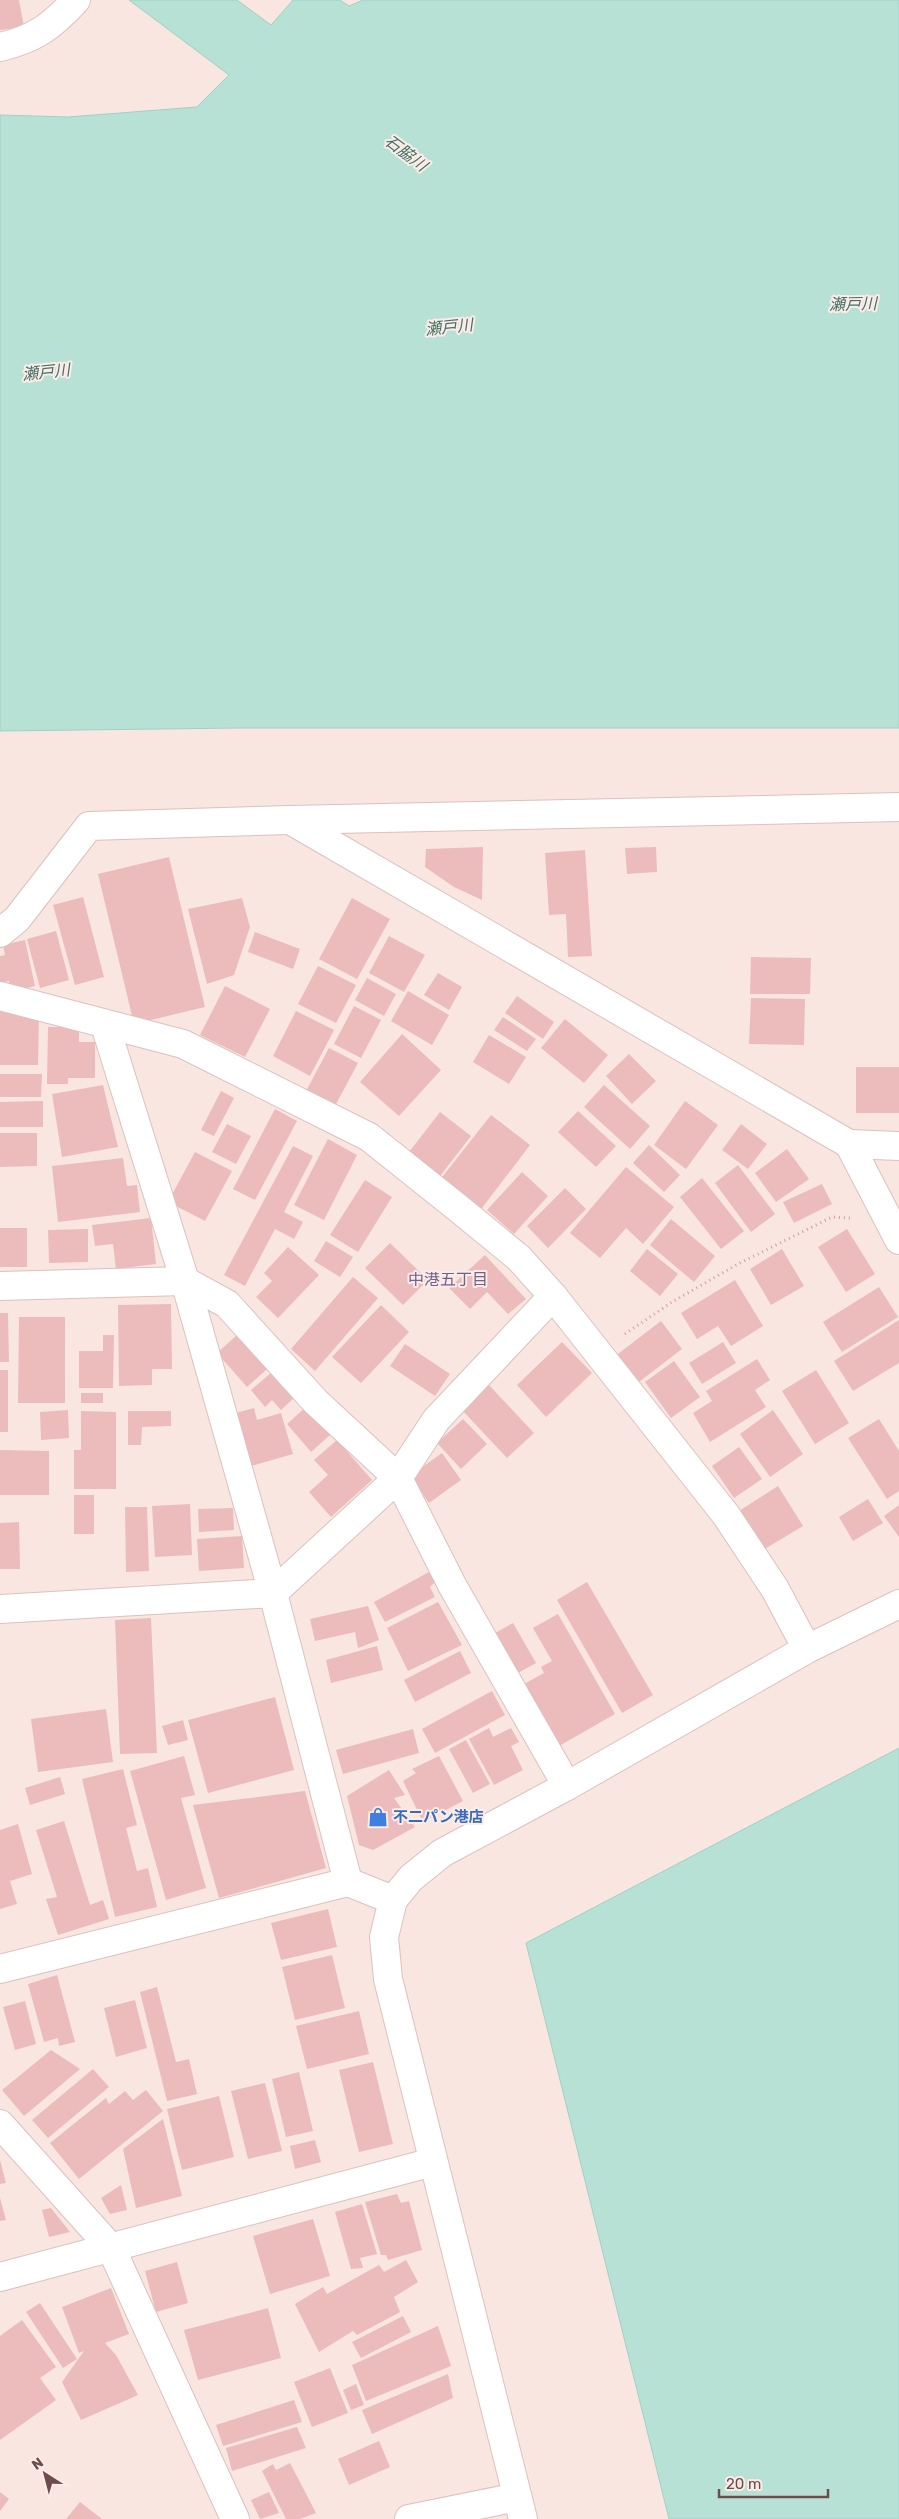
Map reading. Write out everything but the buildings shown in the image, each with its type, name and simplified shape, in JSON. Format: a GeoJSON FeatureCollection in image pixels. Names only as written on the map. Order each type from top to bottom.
{"type":"FeatureCollection","features":[{"type":"Feature","properties":{"kind":"street"},"geometry":{"type":"LineString","coordinates":[[0,47],[16,44],[54,24],[76,0]]}},
{"type":"Feature","properties":{"kind":"street"},"geometry":{"type":"LineString","coordinates":[[0,933],[17,919],[89,826],[899,807]]}},
{"type":"Feature","properties":{"kind":"street"},"geometry":{"type":"LineString","coordinates":[[290,820],[849,1144],[899,1146]]}},
{"type":"Feature","properties":{"kind":"street"},"geometry":{"type":"LineString","coordinates":[[0,996],[183,1044],[370,1137],[519,1258],[554,1296],[726,1514],[775,1589],[807,1649]]}},
{"type":"Feature","properties":{"kind":"street"},"geometry":{"type":"LineString","coordinates":[[105,1025],[185,1281],[273,1592],[348,1882]]}},
{"type":"Feature","properties":{"kind":"street"},"geometry":{"type":"LineString","coordinates":[[849,1144],[894,1231]]}},
{"type":"Feature","properties":{"kind":"street"},"geometry":{"type":"LineString","coordinates":[[0,1286],[185,1281],[226,1304],[316,1402],[398,1478],[452,1586],[567,1786]]}},
{"type":"Feature","properties":{"kind":"street"},"geometry":{"type":"LineString","coordinates":[[0,1609],[273,1592],[398,1478],[436,1420],[554,1296]]}},
{"type":"Feature","properties":{"kind":"street"},"geometry":{"type":"LineString","coordinates":[[409,2519],[520,2508],[388,1979],[384,1937],[393,1900],[411,1878],[442,1853],[567,1786],[807,1649],[899,1604]]}},
{"type":"Feature","properties":{"kind":"street"},"geometry":{"type":"LineString","coordinates":[[0,1969],[348,1882],[393,1900]]}},
{"type":"Feature","properties":{"kind":"street"},"geometry":{"type":"LineString","coordinates":[[0,2124],[111,2248],[235,2519]]}},
{"type":"Feature","properties":{"kind":"street"},"geometry":{"type":"LineString","coordinates":[[0,2277],[434,2162]]}},
{"type":"Feature","properties":{"kind":"path"},"geometry":{"type":"LineString","coordinates":[[598,1353],[672,1302],[738,1264],[832,1217],[894,1231]]}},
{"type":"Feature","properties":{"kind":"water"},"geometry":{"type":"Polygon","coordinates":[[[129,0],[237,0],[271,25],[293,0],[340,0],[349,6],[363,0],[899,0],[899,728],[239,728],[0,731],[0,115],[68,117],[197,107],[229,75],[129,0]]]}},
{"type":"Feature","properties":{"kind":"water"},"geometry":{"type":"Polygon","coordinates":[[[899,1748],[899,2519],[669,2519],[526,1943],[899,1748]]]}},
{"type":"Feature","properties":{"kind":"place","name":"不二パン港店"},"geometry":{"type":"Point","coordinates":[378,1817]}},
{"type":"Feature","properties":{"kind":"district","name":"中港五丁目"},"geometry":{"type":"Point","coordinates":[448,1279]}},
{"type":"Feature","properties":{"kind":"water label","name":"石脇川"},"geometry":{"type":"Point","coordinates":[406,153]}},
{"type":"Feature","properties":{"kind":"water label","name":"瀬戸川"},"geometry":{"type":"Point","coordinates":[853,304]}},
{"type":"Feature","properties":{"kind":"water label","name":"瀬戸川"},"geometry":{"type":"Point","coordinates":[449,327]}},
{"type":"Feature","properties":{"kind":"water label","name":"瀬戸川"},"geometry":{"type":"Point","coordinates":[46,372]}}]}
